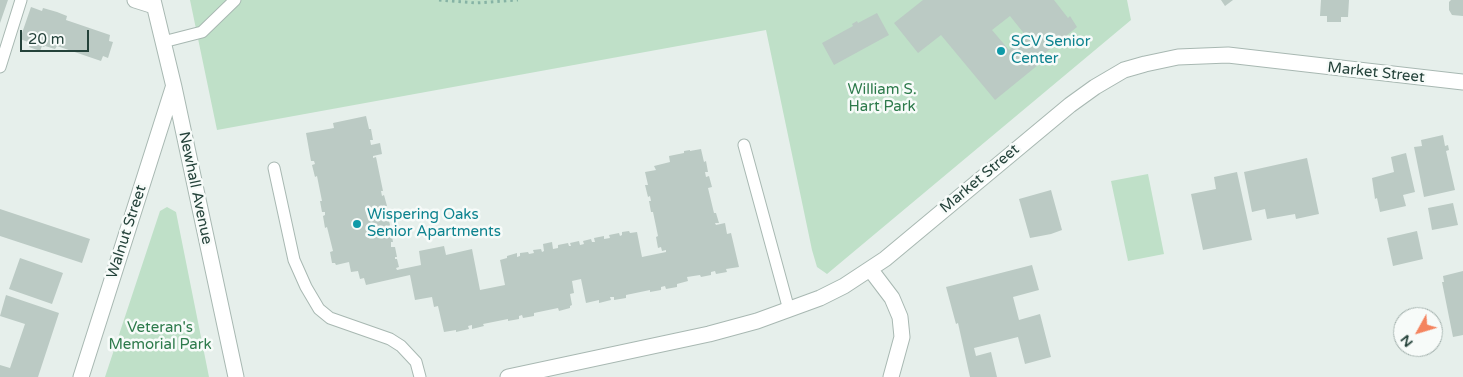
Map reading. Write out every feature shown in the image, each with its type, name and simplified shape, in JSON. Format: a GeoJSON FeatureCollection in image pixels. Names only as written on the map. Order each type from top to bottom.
{"type":"FeatureCollection","features":[{"type":"Feature","properties":{"kind":"street"},"geometry":{"type":"LineString","coordinates":[[135,0],[154,3]]}},
{"type":"Feature","properties":{"kind":"street","name":"Newhall Avenue"},"geometry":{"type":"LineString","coordinates":[[154,3],[174,87],[236,377]]}},
{"type":"Feature","properties":{"kind":"street","name":"Market Street"},"geometry":{"type":"LineString","coordinates":[[508,377],[709,334],[757,321],[820,298],[844,286],[884,259],[1070,105],[1095,87],[1124,70],[1178,57],[1228,56],[1463,82]]}},
{"type":"Feature","properties":{"kind":"street","name":"Walnut Street"},"geometry":{"type":"LineString","coordinates":[[81,377],[174,87]]}},
{"type":"Feature","properties":{"kind":"street"},"geometry":{"type":"LineString","coordinates":[[870,269],[892,298],[900,317],[902,336],[891,377]]}},
{"type":"Feature","properties":{"kind":"lane"},"geometry":{"type":"LineString","coordinates":[[0,67],[21,0]]}},
{"type":"Feature","properties":{"kind":"lane"},"geometry":{"type":"LineString","coordinates":[[163,42],[202,32],[235,0]]}},
{"type":"Feature","properties":{"kind":"lane"},"geometry":{"type":"LineString","coordinates":[[744,145],[789,310]]}},
{"type":"Feature","properties":{"kind":"lane"},"geometry":{"type":"LineString","coordinates":[[274,168],[294,260],[306,287],[319,309],[330,318],[390,339],[401,346],[416,362],[420,377]]}},
{"type":"Feature","properties":{"kind":"path"},"geometry":{"type":"LineString","coordinates":[[438,0],[476,3],[518,0]]}},
{"type":"Feature","properties":{"kind":"green space","name":"William S. Hart Park"},"geometry":{"type":"Polygon","coordinates":[[[190,0],[1127,0],[1131,20],[827,274],[817,267],[812,250],[766,30],[217,130],[190,0]]]}},
{"type":"Feature","properties":{"kind":"green space"},"geometry":{"type":"Polygon","coordinates":[[[1148,174],[1164,254],[1128,261],[1111,181],[1148,174]]]}},
{"type":"Feature","properties":{"kind":"green space","name":"Veteran's Memorial Park"},"geometry":{"type":"Polygon","coordinates":[[[167,207],[176,212],[209,377],[105,377],[160,211],[167,207]]]}},
{"type":"Feature","properties":{"kind":"building"},"geometry":{"type":"Polygon","coordinates":[[[0,0],[8,0],[0,23],[0,0]]]}},
{"type":"Feature","properties":{"kind":"building","name":"SCV Senior Center"},"geometry":{"type":"Polygon","coordinates":[[[923,0],[1054,0],[1068,18],[1070,16],[1077,27],[1044,54],[1036,62],[1038,65],[995,100],[941,35],[918,53],[894,23],[923,0]],[[1010,16],[992,30],[1009,50],[1026,36],[1010,16]]]}},
{"type":"Feature","properties":{"kind":"building"},"geometry":{"type":"Polygon","coordinates":[[[1221,0],[1233,0],[1225,6],[1221,0]]]}},
{"type":"Feature","properties":{"kind":"building"},"geometry":{"type":"Polygon","coordinates":[[[1321,0],[1349,0],[1348,17],[1341,17],[1341,22],[1327,22],[1327,16],[1320,16],[1321,0]]]}},
{"type":"Feature","properties":{"kind":"building"},"geometry":{"type":"Polygon","coordinates":[[[1451,0],[1463,0],[1463,16],[1452,15],[1449,10],[1449,2],[1451,0]]]}},
{"type":"Feature","properties":{"kind":"building"},"geometry":{"type":"Polygon","coordinates":[[[31,7],[42,11],[43,8],[57,12],[67,16],[66,20],[110,35],[109,41],[113,42],[108,58],[103,56],[101,61],[57,46],[55,49],[42,46],[40,51],[29,47],[31,43],[20,39],[31,7]]]}},
{"type":"Feature","properties":{"kind":"building"},"geometry":{"type":"Polygon","coordinates":[[[877,13],[889,35],[834,65],[822,43],[853,26],[852,24],[857,21],[858,23],[877,13]]]}},
{"type":"Feature","properties":{"kind":"building","name":"Wispering Oaks Senior Apartments"},"geometry":{"type":"Polygon","coordinates":[[[366,116],[373,140],[370,140],[371,145],[380,143],[382,154],[373,156],[373,158],[376,157],[383,191],[381,191],[382,196],[384,195],[387,206],[384,206],[384,209],[387,208],[388,216],[386,216],[391,229],[388,232],[391,231],[393,242],[391,242],[391,247],[395,247],[397,257],[395,259],[397,259],[399,267],[396,268],[397,270],[421,265],[419,251],[444,246],[446,255],[472,249],[480,290],[505,285],[500,260],[517,253],[517,257],[520,256],[520,253],[534,253],[533,250],[541,249],[542,252],[544,251],[543,244],[552,242],[553,249],[558,248],[558,245],[568,243],[571,246],[570,243],[579,241],[580,245],[584,244],[583,241],[591,239],[592,242],[595,242],[594,238],[604,236],[604,239],[610,238],[609,235],[619,233],[620,236],[622,232],[629,231],[630,233],[637,232],[642,257],[666,252],[666,250],[662,251],[661,247],[658,248],[656,237],[658,236],[653,212],[651,212],[650,196],[648,197],[645,185],[648,185],[645,172],[656,170],[654,166],[670,162],[669,156],[684,153],[684,151],[701,149],[708,172],[705,172],[706,177],[709,176],[712,187],[708,188],[714,213],[716,213],[719,223],[715,223],[716,225],[725,223],[727,234],[731,233],[739,267],[726,269],[727,272],[716,274],[715,271],[711,272],[711,275],[701,277],[700,275],[687,277],[688,281],[677,284],[677,287],[666,289],[665,286],[661,287],[661,290],[650,292],[650,290],[626,295],[626,298],[614,300],[614,297],[610,297],[611,300],[599,303],[599,300],[586,303],[581,279],[572,281],[574,293],[570,294],[572,305],[570,308],[559,311],[558,308],[534,313],[534,316],[523,318],[522,315],[519,316],[519,319],[508,321],[508,319],[483,324],[484,326],[472,329],[472,325],[468,326],[469,329],[444,332],[438,306],[434,307],[432,297],[415,300],[410,275],[366,285],[364,278],[360,279],[358,271],[351,272],[349,262],[336,265],[332,263],[330,252],[333,251],[327,227],[325,228],[323,216],[325,212],[322,212],[320,201],[322,201],[317,176],[315,177],[312,165],[315,164],[314,161],[311,161],[306,133],[334,128],[333,123],[366,116]]]}},
{"type":"Feature","properties":{"kind":"building"},"geometry":{"type":"Polygon","coordinates":[[[1443,135],[1445,146],[1448,145],[1449,150],[1446,151],[1455,190],[1424,197],[1414,147],[1422,146],[1421,140],[1443,135]]]}},
{"type":"Feature","properties":{"kind":"building"},"geometry":{"type":"Polygon","coordinates":[[[1406,153],[1415,192],[1403,195],[1406,206],[1380,212],[1377,198],[1375,199],[1372,178],[1394,172],[1391,157],[1406,153]]]}},
{"type":"Feature","properties":{"kind":"building"},"geometry":{"type":"Polygon","coordinates":[[[1307,158],[1319,214],[1296,219],[1295,214],[1267,219],[1265,209],[1252,212],[1244,172],[1307,158]]]}},
{"type":"Feature","properties":{"kind":"building"},"geometry":{"type":"Polygon","coordinates":[[[1237,172],[1252,240],[1203,250],[1191,194],[1216,189],[1214,177],[1237,172]]]}},
{"type":"Feature","properties":{"kind":"building"},"geometry":{"type":"Polygon","coordinates":[[[1051,190],[1062,230],[1030,238],[1019,199],[1051,190]]]}},
{"type":"Feature","properties":{"kind":"building"},"geometry":{"type":"Polygon","coordinates":[[[1453,203],[1458,225],[1432,230],[1428,208],[1453,203]]]}},
{"type":"Feature","properties":{"kind":"building"},"geometry":{"type":"Polygon","coordinates":[[[0,209],[90,239],[82,263],[0,236],[0,209]]]}},
{"type":"Feature","properties":{"kind":"building"},"geometry":{"type":"Polygon","coordinates":[[[1417,231],[1423,259],[1393,266],[1387,238],[1417,231]]]}},
{"type":"Feature","properties":{"kind":"building"},"geometry":{"type":"Polygon","coordinates":[[[20,258],[63,273],[52,304],[9,289],[20,258]]]}},
{"type":"Feature","properties":{"kind":"building"},"geometry":{"type":"Polygon","coordinates":[[[1032,265],[1039,290],[1013,297],[1019,320],[1040,314],[1051,357],[1025,364],[1018,337],[974,348],[976,356],[991,352],[997,377],[970,377],[958,323],[956,324],[946,287],[1032,265]]]}},
{"type":"Feature","properties":{"kind":"building"},"geometry":{"type":"Polygon","coordinates":[[[1463,271],[1463,335],[1453,337],[1442,282],[1444,282],[1443,276],[1463,271]]]}},
{"type":"Feature","properties":{"kind":"building"},"geometry":{"type":"Polygon","coordinates":[[[6,295],[59,313],[38,377],[0,377],[0,365],[10,368],[25,324],[0,316],[6,295]]]}},
{"type":"Feature","properties":{"kind":"place","name":"SCV Senior Center"},"geometry":{"type":"Point","coordinates":[1001,51]}},
{"type":"Feature","properties":{"kind":"place","name":"Wispering Oaks Senior Apartments"},"geometry":{"type":"Point","coordinates":[357,224]}}]}
